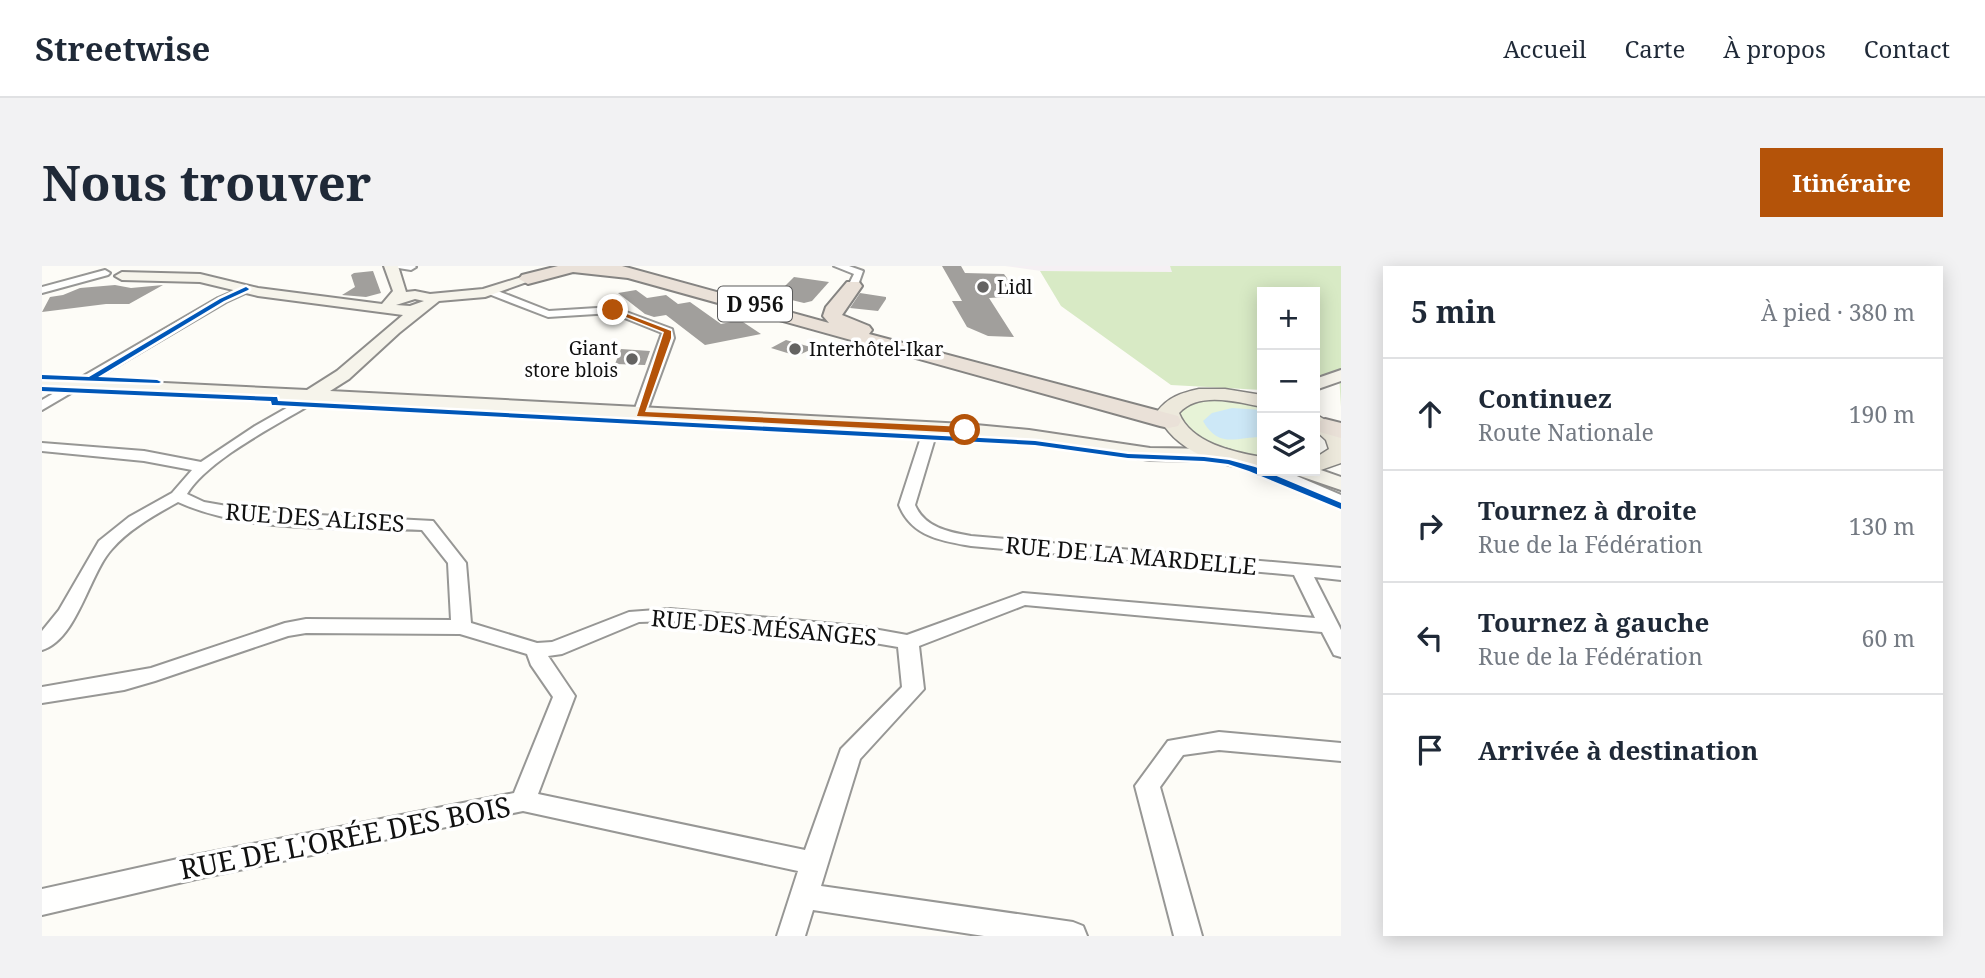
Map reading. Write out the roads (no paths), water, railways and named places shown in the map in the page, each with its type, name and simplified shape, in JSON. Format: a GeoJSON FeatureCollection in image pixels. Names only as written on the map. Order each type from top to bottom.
{"type":"FeatureCollection","features":[{"type":"Feature","properties":{"kind":"highway"},"geometry":{"type":"LineString","coordinates":[[528,279],[555,266]]}},
{"type":"Feature","properties":{"kind":"highway","name":"D 956"},"geometry":{"type":"LineString","coordinates":[[603,266],[1023,383],[1176,418]]}},
{"type":"Feature","properties":{"kind":"highway","name":"D 956"},"geometry":{"type":"LineString","coordinates":[[617,266],[893,342],[1105,397],[1143,403],[1176,418]]}},
{"type":"Feature","properties":{"kind":"highway","name":"D 956"},"geometry":{"type":"LineString","coordinates":[[528,279],[581,267],[642,277]]}},
{"type":"Feature","properties":{"kind":"highway"},"geometry":{"type":"LineString","coordinates":[[853,286],[833,311],[833,316],[849,326],[881,335],[893,342]]}},
{"type":"Feature","properties":{"kind":"main road"},"geometry":{"type":"LineString","coordinates":[[246,289],[351,303]]}},
{"type":"Feature","properties":{"kind":"main road"},"geometry":{"type":"LineString","coordinates":[[393,330],[425,302]]}},
{"type":"Feature","properties":{"kind":"main road"},"geometry":{"type":"LineString","coordinates":[[1320,382],[1340,375]]}},
{"type":"Feature","properties":{"kind":"main road"},"geometry":{"type":"LineString","coordinates":[[42,382],[318,397]]}},
{"type":"Feature","properties":{"kind":"main road"},"geometry":{"type":"LineString","coordinates":[[1257,399],[1202,396],[1176,418],[1224,455],[1257,465]]}},
{"type":"Feature","properties":{"kind":"main road"},"geometry":{"type":"LineString","coordinates":[[1327,426],[1340,443],[1334,460]]}},
{"type":"Feature","properties":{"kind":"street"},"geometry":{"type":"LineString","coordinates":[[839,266],[860,273],[853,286]]}},
{"type":"Feature","properties":{"kind":"street"},"geometry":{"type":"LineString","coordinates":[[398,267],[425,302]]}},
{"type":"Feature","properties":{"kind":"street"},"geometry":{"type":"LineString","coordinates":[[42,643],[60,627],[100,550],[117,535],[178,496],[181,487],[203,467],[318,397],[339,390],[343,375],[393,330],[396,319],[392,304],[400,291],[398,267]]}},
{"type":"Feature","properties":{"kind":"street"},"geometry":{"type":"LineString","coordinates":[[42,290],[144,268],[159,277]]}},
{"type":"Feature","properties":{"kind":"street"},"geometry":{"type":"LineString","coordinates":[[114,273],[200,278],[246,289]]}},
{"type":"Feature","properties":{"kind":"street"},"geometry":{"type":"LineString","coordinates":[[351,303],[425,302],[487,292],[528,279]]}},
{"type":"Feature","properties":{"kind":"street"},"geometry":{"type":"LineString","coordinates":[[42,406],[246,289]]}},
{"type":"Feature","properties":{"kind":"street"},"geometry":{"type":"LineString","coordinates":[[487,292],[548,314],[601,308],[613,310],[668,331],[668,338],[640,414]]}},
{"type":"Feature","properties":{"kind":"street"},"geometry":{"type":"LineString","coordinates":[[1320,377],[1340,375]]}},
{"type":"Feature","properties":{"kind":"street"},"geometry":{"type":"LineString","coordinates":[[318,397],[930,428],[1029,436],[1150,454],[1224,455]]}},
{"type":"Feature","properties":{"kind":"street"},"geometry":{"type":"LineString","coordinates":[[1125,450],[1160,447],[1177,439],[1176,418]]}},
{"type":"Feature","properties":{"kind":"street","name":"RUE DE LA MARDELLE"},"geometry":{"type":"LineString","coordinates":[[930,428],[907,505],[909,514],[924,527],[948,537],[1341,573]]}},
{"type":"Feature","properties":{"kind":"street"},"geometry":{"type":"LineString","coordinates":[[42,447],[144,456],[203,467]]}},
{"type":"Feature","properties":{"kind":"street"},"geometry":{"type":"LineString","coordinates":[[1289,476],[1340,495]]}},
{"type":"Feature","properties":{"kind":"street"},"geometry":{"type":"LineString","coordinates":[[1312,476],[1340,495]]}},
{"type":"Feature","properties":{"kind":"street","name":"RUE DES ALISES"},"geometry":{"type":"LineString","coordinates":[[178,496],[188,503],[259,517],[427,525],[457,563],[461,627]]}},
{"type":"Feature","properties":{"kind":"street"},"geometry":{"type":"LineString","coordinates":[[1301,570],[1341,650]]}},
{"type":"Feature","properties":{"kind":"street","name":"RUE DES MÉSANGES"},"geometry":{"type":"LineString","coordinates":[[42,695],[124,682],[285,630],[306,626],[461,627],[537,650],[555,649],[636,617],[670,615],[857,632],[908,642],[1023,599],[1328,626]]}},
{"type":"Feature","properties":{"kind":"street"},"geometry":{"type":"LineString","coordinates":[[791,936],[849,755],[914,689],[908,642]]}},
{"type":"Feature","properties":{"kind":"street"},"geometry":{"type":"LineString","coordinates":[[523,801],[564,696],[538,660],[537,650]]}},
{"type":"Feature","properties":{"kind":"street"},"geometry":{"type":"LineString","coordinates":[[1188,936],[1147,786],[1176,747],[1219,741],[1341,752]]}},
{"type":"Feature","properties":{"kind":"street","name":"RUE DE L'ORÉE DES BOIS"},"geometry":{"type":"LineString","coordinates":[[42,902],[196,867],[523,801],[813,863]]}},
{"type":"Feature","properties":{"kind":"street"},"geometry":{"type":"LineString","coordinates":[[805,896],[1073,936]]}},
{"type":"Feature","properties":{"kind":"water"},"geometry":{"type":"Polygon","coordinates":[[[1232,408],[1257,410],[1257,437],[1229,440],[1215,435],[1203,421],[1212,413],[1232,408]]]}},
{"type":"Feature","properties":{"kind":"place","name":"Lidl"},"geometry":{"type":"Point","coordinates":[983,287]}},
{"type":"Feature","properties":{"kind":"place","name":"Interhôtel-Ikar"},"geometry":{"type":"Point","coordinates":[795,349]}},
{"type":"Feature","properties":{"kind":"place","name":"Giant store blois"},"geometry":{"type":"Point","coordinates":[632,359]}}]}
